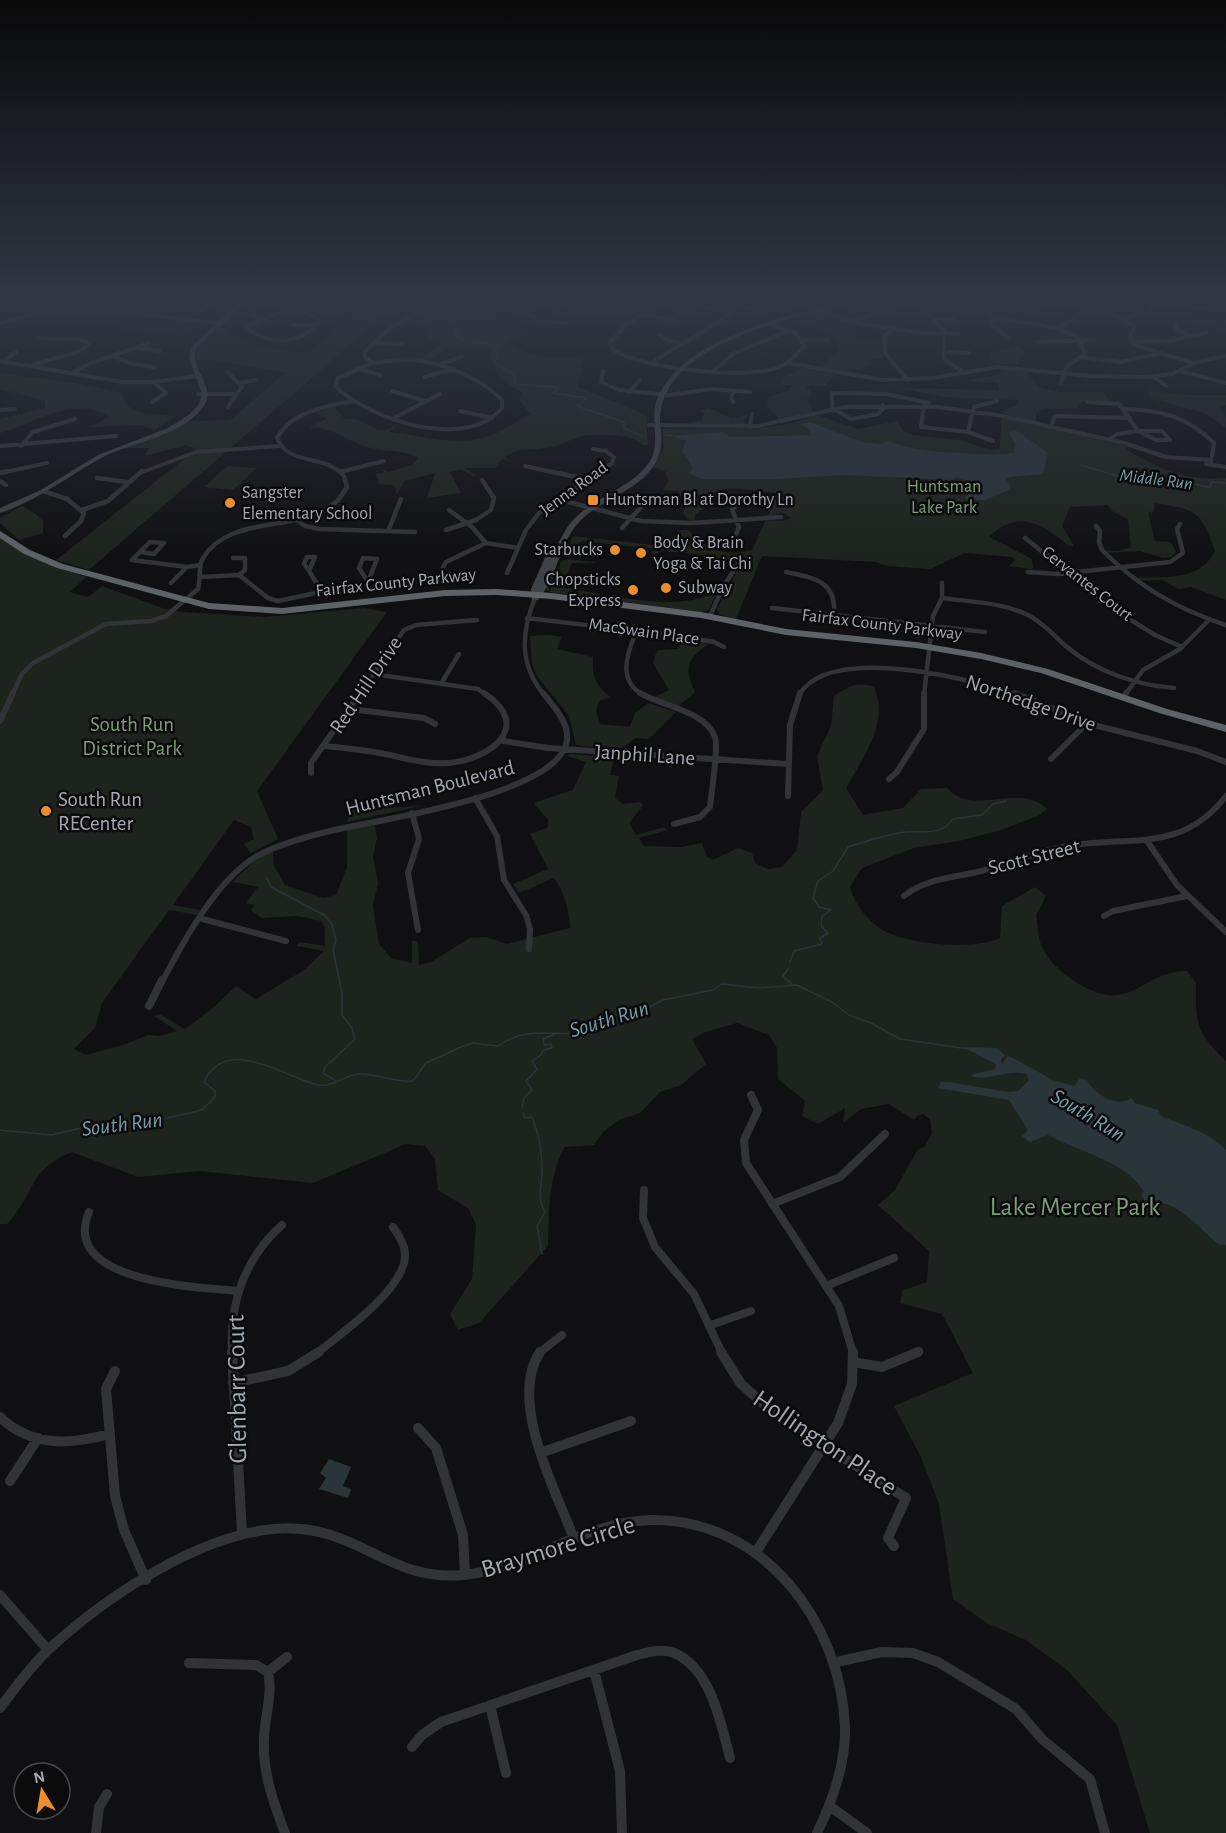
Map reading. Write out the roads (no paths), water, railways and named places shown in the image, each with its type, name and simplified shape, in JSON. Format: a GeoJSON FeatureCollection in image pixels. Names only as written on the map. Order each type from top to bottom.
{"type":"FeatureCollection","features":[{"type":"Feature","properties":{"kind":"highway","name":"Fairfax County Parkway"},"geometry":{"type":"LineString","coordinates":[[0,534],[21,548],[54,564],[184,603]]}},
{"type":"Feature","properties":{"kind":"highway","name":"Fairfax County Parkway"},"geometry":{"type":"LineString","coordinates":[[0,542],[52,568],[218,612],[277,615],[320,613],[442,597],[536,596],[710,616],[794,633],[930,649],[1018,664],[1226,729]]}},
{"type":"Feature","properties":{"kind":"highway","name":"Fairfax County Parkway"},"geometry":{"type":"LineString","coordinates":[[536,596],[698,619],[790,636],[930,649],[1045,676],[1226,736]]}},
{"type":"Feature","properties":{"kind":"street"},"geometry":{"type":"LineString","coordinates":[[152,402],[162,398],[166,393],[159,387]]}},
{"type":"Feature","properties":{"kind":"street"},"geometry":{"type":"LineString","coordinates":[[0,506],[117,447],[182,423],[200,407],[199,387]]}},
{"type":"Feature","properties":{"kind":"street"},"geometry":{"type":"LineString","coordinates":[[228,406],[241,387]]}},
{"type":"Feature","properties":{"kind":"street"},"geometry":{"type":"LineString","coordinates":[[337,387],[338,390],[370,412],[392,419],[455,429],[476,426],[492,418],[502,408],[501,398],[482,387]]}},
{"type":"Feature","properties":{"kind":"street"},"geometry":{"type":"LineString","coordinates":[[611,387],[629,392],[659,394],[685,395],[707,389],[750,392]]}},
{"type":"Feature","properties":{"kind":"street"},"geometry":{"type":"LineString","coordinates":[[629,392],[634,387]]}},
{"type":"Feature","properties":{"kind":"street"},"geometry":{"type":"LineString","coordinates":[[565,749],[567,735],[564,722],[534,684],[527,668],[524,636],[527,618],[559,535],[566,523],[633,482],[654,461],[659,447],[652,425],[659,394],[666,387]]}},
{"type":"Feature","properties":{"kind":"street"},"geometry":{"type":"LineString","coordinates":[[392,391],[425,401]]}},
{"type":"Feature","properties":{"kind":"street"},"geometry":{"type":"LineString","coordinates":[[733,402],[731,398],[734,391]]}},
{"type":"Feature","properties":{"kind":"street"},"geometry":{"type":"LineString","coordinates":[[883,405],[884,408],[878,414],[855,419],[834,409],[830,398],[832,393],[886,394],[924,404],[974,407],[1109,440],[1166,457],[1211,462],[1226,467]]}},
{"type":"Feature","properties":{"kind":"street"},"geometry":{"type":"LineString","coordinates":[[201,394],[237,394]]}},
{"type":"Feature","properties":{"kind":"street"},"geometry":{"type":"LineString","coordinates":[[392,419],[440,394]]}},
{"type":"Feature","properties":{"kind":"street"},"geometry":{"type":"LineString","coordinates":[[279,446],[279,433],[293,420],[353,401]]}},
{"type":"Feature","properties":{"kind":"street"},"geometry":{"type":"LineString","coordinates":[[974,407],[997,401]]}},
{"type":"Feature","properties":{"kind":"street"},"geometry":{"type":"LineString","coordinates":[[1087,402],[1119,404],[1138,431],[1156,440],[1170,440],[1162,431],[1138,431],[1117,434],[1109,440]]}},
{"type":"Feature","properties":{"kind":"street"},"geometry":{"type":"LineString","coordinates":[[924,404],[920,421],[921,428],[968,432],[993,441]]}},
{"type":"Feature","properties":{"kind":"street"},"geometry":{"type":"LineString","coordinates":[[652,425],[750,427],[784,423],[834,409],[935,404]]}},
{"type":"Feature","properties":{"kind":"street"},"geometry":{"type":"LineString","coordinates":[[968,432],[974,407]]}},
{"type":"Feature","properties":{"kind":"street"},"geometry":{"type":"LineString","coordinates":[[0,410],[15,409]]}},
{"type":"Feature","properties":{"kind":"street"},"geometry":{"type":"LineString","coordinates":[[1124,409],[1164,411],[1194,423],[1214,443],[1211,462]]}},
{"type":"Feature","properties":{"kind":"street"},"geometry":{"type":"LineString","coordinates":[[460,411],[492,418]]}},
{"type":"Feature","properties":{"kind":"street"},"geometry":{"type":"LineString","coordinates":[[750,427],[752,414]]}},
{"type":"Feature","properties":{"kind":"street"},"geometry":{"type":"LineString","coordinates":[[1051,427],[1054,417],[1057,416],[1130,418]]}},
{"type":"Feature","properties":{"kind":"street"},"geometry":{"type":"LineString","coordinates":[[21,446],[31,433],[75,419]]}},
{"type":"Feature","properties":{"kind":"street"},"geometry":{"type":"LineString","coordinates":[[0,446],[21,446],[116,436]]}},
{"type":"Feature","properties":{"kind":"street"},"geometry":{"type":"LineString","coordinates":[[82,510],[108,501],[127,482],[148,468],[202,451],[253,450],[279,446],[292,455],[340,472],[384,461]]}},
{"type":"Feature","properties":{"kind":"street"},"geometry":{"type":"LineString","coordinates":[[0,512],[43,491],[117,447]]}},
{"type":"Feature","properties":{"kind":"street","name":"Jenna Road"},"geometry":{"type":"LineString","coordinates":[[507,573],[534,519],[557,500],[606,468],[614,459],[606,450],[593,449]]}},
{"type":"Feature","properties":{"kind":"street"},"geometry":{"type":"LineString","coordinates":[[1186,462],[1211,462]]}},
{"type":"Feature","properties":{"kind":"street"},"geometry":{"type":"LineString","coordinates":[[0,473],[47,463]]}},
{"type":"Feature","properties":{"kind":"street"},"geometry":{"type":"LineString","coordinates":[[525,466],[589,480]]}},
{"type":"Feature","properties":{"kind":"street"},"geometry":{"type":"LineString","coordinates":[[0,721],[22,674],[41,657],[100,626],[121,621],[155,620],[184,603],[198,590],[201,577],[200,565],[206,551],[228,536],[295,519],[322,509],[342,496],[347,484],[340,472]]}},
{"type":"Feature","properties":{"kind":"street"},"geometry":{"type":"LineString","coordinates":[[96,478],[127,482]]}},
{"type":"Feature","properties":{"kind":"street"},"geometry":{"type":"LineString","coordinates":[[446,530],[486,515],[494,505],[493,496],[482,480]]}},
{"type":"Feature","properties":{"kind":"street"},"geometry":{"type":"LineString","coordinates":[[0,481],[6,485]]}},
{"type":"Feature","properties":{"kind":"street"},"geometry":{"type":"LineString","coordinates":[[43,491],[64,497],[82,510],[83,519],[65,536]]}},
{"type":"Feature","properties":{"kind":"street"},"geometry":{"type":"LineString","coordinates":[[388,531],[401,499]]}},
{"type":"Feature","properties":{"kind":"street"},"geometry":{"type":"LineString","coordinates":[[557,500],[630,519],[686,524],[782,517]]}},
{"type":"Feature","properties":{"kind":"street"},"geometry":{"type":"LineString","coordinates":[[728,541],[735,537],[739,529],[732,509],[743,500]]}},
{"type":"Feature","properties":{"kind":"street"},"geometry":{"type":"LineString","coordinates":[[622,528],[643,505],[651,501]]}},
{"type":"Feature","properties":{"kind":"street"},"geometry":{"type":"LineString","coordinates":[[449,510],[468,523],[486,543]]}},
{"type":"Feature","properties":{"kind":"street"},"geometry":{"type":"LineString","coordinates":[[295,519],[305,526],[319,529],[416,532]]}},
{"type":"Feature","properties":{"kind":"street"},"geometry":{"type":"LineString","coordinates":[[1028,572],[1071,573],[1166,563],[1179,558],[1183,552],[1177,529],[1180,524]]}},
{"type":"Feature","properties":{"kind":"street"},"geometry":{"type":"LineString","coordinates":[[1096,526],[1100,531],[1100,548],[1158,599],[1226,625]]}},
{"type":"Feature","properties":{"kind":"street","name":"Cervantes Court"},"geometry":{"type":"LineString","coordinates":[[1025,538],[1050,553],[1084,586],[1149,632],[1182,647]]}},
{"type":"Feature","properties":{"kind":"street"},"geometry":{"type":"LineString","coordinates":[[441,571],[446,562],[486,543],[518,548]]}},
{"type":"Feature","properties":{"kind":"street"},"geometry":{"type":"LineString","coordinates":[[140,552],[132,560],[187,567],[200,565]]}},
{"type":"Feature","properties":{"kind":"street"},"geometry":{"type":"LineString","coordinates":[[233,558],[245,558],[244,570],[239,575]]}},
{"type":"Feature","properties":{"kind":"street"},"geometry":{"type":"LineString","coordinates":[[363,558],[377,559],[368,582],[359,568],[363,558]]}},
{"type":"Feature","properties":{"kind":"street"},"geometry":{"type":"LineString","coordinates":[[710,616],[723,587],[738,564]]}},
{"type":"Feature","properties":{"kind":"street"},"geometry":{"type":"LineString","coordinates":[[171,583],[187,567]]}},
{"type":"Feature","properties":{"kind":"street"},"geometry":{"type":"LineString","coordinates":[[309,571],[322,592]]}},
{"type":"Feature","properties":{"kind":"street"},"geometry":{"type":"LineString","coordinates":[[786,572],[814,579],[830,589],[836,599],[834,616]]}},
{"type":"Feature","properties":{"kind":"street"},"geometry":{"type":"LineString","coordinates":[[201,577],[239,575],[272,600],[368,582]]}},
{"type":"Feature","properties":{"kind":"street"},"geometry":{"type":"LineString","coordinates":[[889,779],[922,732],[932,627],[934,613],[942,598],[942,583]]}},
{"type":"Feature","properties":{"kind":"street"},"geometry":{"type":"LineString","coordinates":[[942,598],[1000,606],[1023,612],[1038,621],[1080,656],[1136,680],[1174,688]]}},
{"type":"Feature","properties":{"kind":"street"},"geometry":{"type":"LineString","coordinates":[[772,608],[985,632]]}},
{"type":"Feature","properties":{"kind":"street","name":"MacSwain Place"},"geometry":{"type":"LineString","coordinates":[[527,618],[562,620],[701,640],[724,647]]}},
{"type":"Feature","properties":{"kind":"street","name":"Red Hill Drive"},"geometry":{"type":"LineString","coordinates":[[311,773],[309,769],[312,763],[400,634],[409,627],[477,620]]}},
{"type":"Feature","properties":{"kind":"street"},"geometry":{"type":"LineString","coordinates":[[1123,697],[1146,668],[1182,647],[1209,620]]}},
{"type":"Feature","properties":{"kind":"street"},"geometry":{"type":"LineString","coordinates":[[636,632],[625,665],[629,680],[650,699],[688,712],[707,723],[716,738],[709,809],[693,820],[675,824]]}},
{"type":"Feature","properties":{"kind":"street"},"geometry":{"type":"LineString","coordinates":[[442,682],[459,654]]}},
{"type":"Feature","properties":{"kind":"street","name":"Northedge Drive"},"geometry":{"type":"LineString","coordinates":[[788,796],[788,744],[796,698],[810,682],[830,673],[857,668],[928,674],[1004,689],[1087,723],[1197,750],[1226,762]]}},
{"type":"Feature","properties":{"kind":"street"},"geometry":{"type":"LineString","coordinates":[[325,746],[379,753],[420,763],[449,764],[475,757],[502,741],[508,728],[507,720],[497,702],[478,689],[442,682],[373,674]]}},
{"type":"Feature","properties":{"kind":"street"},"geometry":{"type":"LineString","coordinates":[[349,709],[424,718],[435,724]]}},
{"type":"Feature","properties":{"kind":"street"},"geometry":{"type":"LineString","coordinates":[[1051,759],[1087,723]]}},
{"type":"Feature","properties":{"kind":"street","name":"Janphil Lane"},"geometry":{"type":"LineString","coordinates":[[502,741],[565,749],[787,764]]}},
{"type":"Feature","properties":{"kind":"street","name":"Huntsman Boulevard"},"geometry":{"type":"LineString","coordinates":[[148,1006],[169,967],[229,880],[244,866],[271,849],[304,836],[475,798],[534,779],[548,770],[565,749]]}},
{"type":"Feature","properties":{"kind":"street","name":"Scott Street"},"geometry":{"type":"LineString","coordinates":[[904,896],[915,887],[933,879],[985,870],[1057,848],[1092,843],[1146,841],[1172,836],[1194,828],[1208,819],[1224,804],[1226,796]]}},
{"type":"Feature","properties":{"kind":"street"},"geometry":{"type":"LineString","coordinates":[[475,798],[497,836],[504,880],[526,915],[530,929],[528,949]]}},
{"type":"Feature","properties":{"kind":"street"},"geometry":{"type":"LineString","coordinates":[[412,813],[419,839],[408,873],[418,930]]}},
{"type":"Feature","properties":{"kind":"street"},"geometry":{"type":"LineString","coordinates":[[1146,841],[1187,896],[1226,932]]}},
{"type":"Feature","properties":{"kind":"street"},"geometry":{"type":"LineString","coordinates":[[1104,916],[1113,911],[1187,896]]}},
{"type":"Feature","properties":{"kind":"street"},"geometry":{"type":"LineString","coordinates":[[202,919],[222,922],[255,936],[286,941]]}},
{"type":"Feature","properties":{"kind":"street"},"geometry":{"type":"LineString","coordinates":[[751,1095],[758,1105],[759,1112],[747,1133],[744,1156],[752,1174],[826,1286],[846,1323],[852,1345],[853,1362],[847,1405],[756,1552]]}},
{"type":"Feature","properties":{"kind":"street"},"geometry":{"type":"LineString","coordinates":[[772,1204],[840,1177],[885,1134]]}},
{"type":"Feature","properties":{"kind":"street","name":"Hollington Place"},"geometry":{"type":"LineString","coordinates":[[644,1190],[643,1218],[649,1234],[664,1259],[693,1294],[711,1325],[725,1360],[748,1391],[773,1412],[906,1498],[888,1538],[894,1546]]}},
{"type":"Feature","properties":{"kind":"street"},"geometry":{"type":"LineString","coordinates":[[89,1212],[83,1229],[85,1239],[100,1258],[114,1268],[156,1282],[238,1291]]}},
{"type":"Feature","properties":{"kind":"street","name":"Glenbarr Court"},"geometry":{"type":"LineString","coordinates":[[242,1533],[231,1325],[238,1291],[263,1242],[282,1226]]}},
{"type":"Feature","properties":{"kind":"street"},"geometry":{"type":"LineString","coordinates":[[233,1383],[288,1371],[304,1363],[389,1289],[401,1274],[406,1258],[404,1245],[393,1227]]}},
{"type":"Feature","properties":{"kind":"street"},"geometry":{"type":"LineString","coordinates":[[826,1286],[894,1258]]}},
{"type":"Feature","properties":{"kind":"street"},"geometry":{"type":"LineString","coordinates":[[711,1325],[751,1311]]}},
{"type":"Feature","properties":{"kind":"street"},"geometry":{"type":"LineString","coordinates":[[562,1335],[541,1348],[533,1363],[529,1379],[529,1412],[574,1539]]}},
{"type":"Feature","properties":{"kind":"street"},"geometry":{"type":"LineString","coordinates":[[853,1362],[882,1367],[920,1351]]}},
{"type":"Feature","properties":{"kind":"street"},"geometry":{"type":"LineString","coordinates":[[115,1371],[106,1389],[118,1511],[146,1580]]}},
{"type":"Feature","properties":{"kind":"street"},"geometry":{"type":"LineString","coordinates":[[0,1417],[14,1430],[38,1438],[72,1443],[109,1434]]}},
{"type":"Feature","properties":{"kind":"street"},"geometry":{"type":"LineString","coordinates":[[543,1452],[631,1421]]}},
{"type":"Feature","properties":{"kind":"street"},"geometry":{"type":"LineString","coordinates":[[418,1428],[436,1448],[463,1535],[465,1575]]}},
{"type":"Feature","properties":{"kind":"street"},"geometry":{"type":"LineString","coordinates":[[10,1481],[38,1438]]}},
{"type":"Feature","properties":{"kind":"street","name":"Braymore Circle"},"geometry":{"type":"LineString","coordinates":[[0,1708],[48,1650],[83,1622],[146,1580],[194,1552],[242,1533],[287,1528],[314,1531],[344,1540],[385,1561],[408,1569],[465,1575],[504,1566],[574,1539],[630,1522],[679,1522],[719,1533],[756,1552],[783,1575],[807,1604],[836,1662],[842,1687],[845,1731],[842,1765],[831,1807],[817,1833]]}},
{"type":"Feature","properties":{"kind":"street"},"geometry":{"type":"LineString","coordinates":[[0,1595],[48,1650]]}},
{"type":"Feature","properties":{"kind":"street"},"geometry":{"type":"LineString","coordinates":[[411,1747],[422,1735],[441,1722],[649,1652],[673,1653],[681,1657],[698,1675],[715,1708],[730,1758]]}},
{"type":"Feature","properties":{"kind":"street"},"geometry":{"type":"LineString","coordinates":[[836,1662],[882,1652],[913,1653],[938,1662],[1016,1709],[1050,1746],[1089,1779],[1105,1833]]}},
{"type":"Feature","properties":{"kind":"street"},"geometry":{"type":"LineString","coordinates":[[268,1672],[287,1657]]}},
{"type":"Feature","properties":{"kind":"street"},"geometry":{"type":"LineString","coordinates":[[189,1663],[256,1665],[268,1672],[272,1688],[264,1737],[266,1773],[270,1794],[285,1833]]}},
{"type":"Feature","properties":{"kind":"street"},"geometry":{"type":"LineString","coordinates":[[594,1670],[620,1764],[624,1804],[622,1833]]}},
{"type":"Feature","properties":{"kind":"street"},"geometry":{"type":"LineString","coordinates":[[490,1705],[506,1773]]}},
{"type":"Feature","properties":{"kind":"street"},"geometry":{"type":"LineString","coordinates":[[96,1833],[99,1808],[107,1794]]}},
{"type":"Feature","properties":{"kind":"street"},"geometry":{"type":"LineString","coordinates":[[831,1807],[867,1833]]}},
{"type":"Feature","properties":{"kind":"water"},"geometry":{"type":"Polygon","coordinates":[[[810,422],[862,442],[880,444],[887,441],[915,449],[993,455],[1014,453],[1015,444],[1008,432],[1017,431],[1048,453],[1043,474],[1010,477],[1006,479],[1011,487],[1009,490],[985,500],[966,500],[965,497],[972,492],[973,483],[957,477],[952,480],[844,475],[777,479],[702,479],[689,473],[693,468],[682,452],[686,441],[671,436],[722,432],[730,437],[816,435],[809,434],[810,430],[800,424],[810,422]]]}},
{"type":"Feature","properties":{"kind":"water"},"geometry":{"type":"Polygon","coordinates":[[[963,1047],[996,1048],[1005,1055],[1001,1060],[1002,1065],[1008,1056],[1053,1080],[1074,1086],[1080,1078],[1087,1080],[1094,1090],[1106,1098],[1119,1102],[1131,1098],[1135,1103],[1158,1110],[1161,1116],[1212,1138],[1226,1150],[1226,1245],[1218,1244],[1177,1209],[1167,1204],[1146,1202],[1141,1196],[1144,1191],[1135,1180],[1113,1164],[1048,1135],[1030,1142],[1022,1136],[1028,1130],[1009,1100],[938,1088],[941,1082],[949,1082],[1008,1092],[1018,1091],[1029,1080],[1026,1074],[1018,1073],[986,1078],[973,1077],[971,1075],[995,1069],[996,1064],[963,1047]]]}},
{"type":"Feature","properties":{"kind":"water"},"geometry":{"type":"Polygon","coordinates":[[[329,1459],[351,1467],[343,1486],[351,1489],[348,1498],[319,1489],[326,1478],[320,1473],[329,1459]]]}},
{"type":"Feature","properties":{"kind":"waterway"},"geometry":{"type":"LineString","coordinates":[[550,387],[558,389],[553,393],[587,398],[577,406],[624,422],[624,428],[642,436]]}},
{"type":"Feature","properties":{"kind":"waterway","name":"Middle Run"},"geometry":{"type":"LineString","coordinates":[[665,435],[672,436]]}},
{"type":"Feature","properties":{"kind":"waterway","name":"Middle Run"},"geometry":{"type":"LineString","coordinates":[[1081,465],[1124,478],[1140,476],[1162,481],[1171,478],[1207,487],[1211,487],[1211,482],[1226,483]]}},
{"type":"Feature","properties":{"kind":"waterway"},"geometry":{"type":"LineString","coordinates":[[790,962],[794,951],[822,944],[820,938],[828,933],[821,926],[822,916],[831,910],[819,907],[813,898],[818,881],[833,871],[848,847],[898,833],[937,830],[948,825],[953,819],[982,815],[993,804],[1006,801]]}},
{"type":"Feature","properties":{"kind":"waterway"},"geometry":{"type":"LineString","coordinates":[[267,878],[271,887],[324,915],[332,924],[336,941],[333,950],[342,993],[342,1015],[352,1028],[355,1039],[325,1067],[323,1073],[336,1081]]}},
{"type":"Feature","properties":{"kind":"waterway"},"geometry":{"type":"LineString","coordinates":[[788,969],[783,976],[792,984]]}},
{"type":"Feature","properties":{"kind":"waterway","name":"South Run"},"geometry":{"type":"LineString","coordinates":[[0,1130],[52,1135],[105,1122],[155,1121],[202,1110],[215,1097],[215,1091],[204,1082],[214,1068],[227,1061],[242,1060],[258,1063],[319,1085],[359,1074],[413,1081],[426,1063],[473,1043],[498,1046],[525,1034],[573,1034],[588,1021],[647,1008],[663,1000],[713,990],[722,984],[758,988],[797,985],[832,1002],[849,1015],[871,1023],[900,1039],[968,1049]]}},
{"type":"Feature","properties":{"kind":"waterway"},"geometry":{"type":"LineString","coordinates":[[522,1107],[524,1098],[532,1090],[526,1081],[537,1069],[532,1061],[541,1055],[543,1050],[552,1048],[551,1044],[544,1045],[543,1039],[555,1034]]}},
{"type":"Feature","properties":{"kind":"waterway"},"geometry":{"type":"LineString","coordinates":[[523,1113],[525,1118],[532,1117],[541,1150],[540,1196],[545,1212],[537,1226],[542,1254]]}},
{"type":"Feature","properties":{"kind":"place","name":"Huntsman Bl at Dorothy Ln"},"geometry":{"type":"Point","coordinates":[593,500]}},
{"type":"Feature","properties":{"kind":"place","name":"Sangster Elementary School"},"geometry":{"type":"Point","coordinates":[230,503]}},
{"type":"Feature","properties":{"kind":"place","name":"Starbucks"},"geometry":{"type":"Point","coordinates":[615,550]}},
{"type":"Feature","properties":{"kind":"place","name":"Body & Brain Yoga & Tai Chi"},"geometry":{"type":"Point","coordinates":[641,553]}},
{"type":"Feature","properties":{"kind":"place","name":"Subway"},"geometry":{"type":"Point","coordinates":[666,588]}},
{"type":"Feature","properties":{"kind":"place","name":"Chopsticks Express"},"geometry":{"type":"Point","coordinates":[633,590]}},
{"type":"Feature","properties":{"kind":"place","name":"South Run RECenter"},"geometry":{"type":"Point","coordinates":[46,811]}},
{"type":"Feature","properties":{"kind":"park label","name":"Huntsman Lake Park"},"geometry":{"type":"Point","coordinates":[944,497]}},
{"type":"Feature","properties":{"kind":"park label","name":"South Run District Park"},"geometry":{"type":"Point","coordinates":[132,736]}},
{"type":"Feature","properties":{"kind":"park label","name":"Lake Mercer Park"},"geometry":{"type":"Point","coordinates":[1075,1207]}}]}
